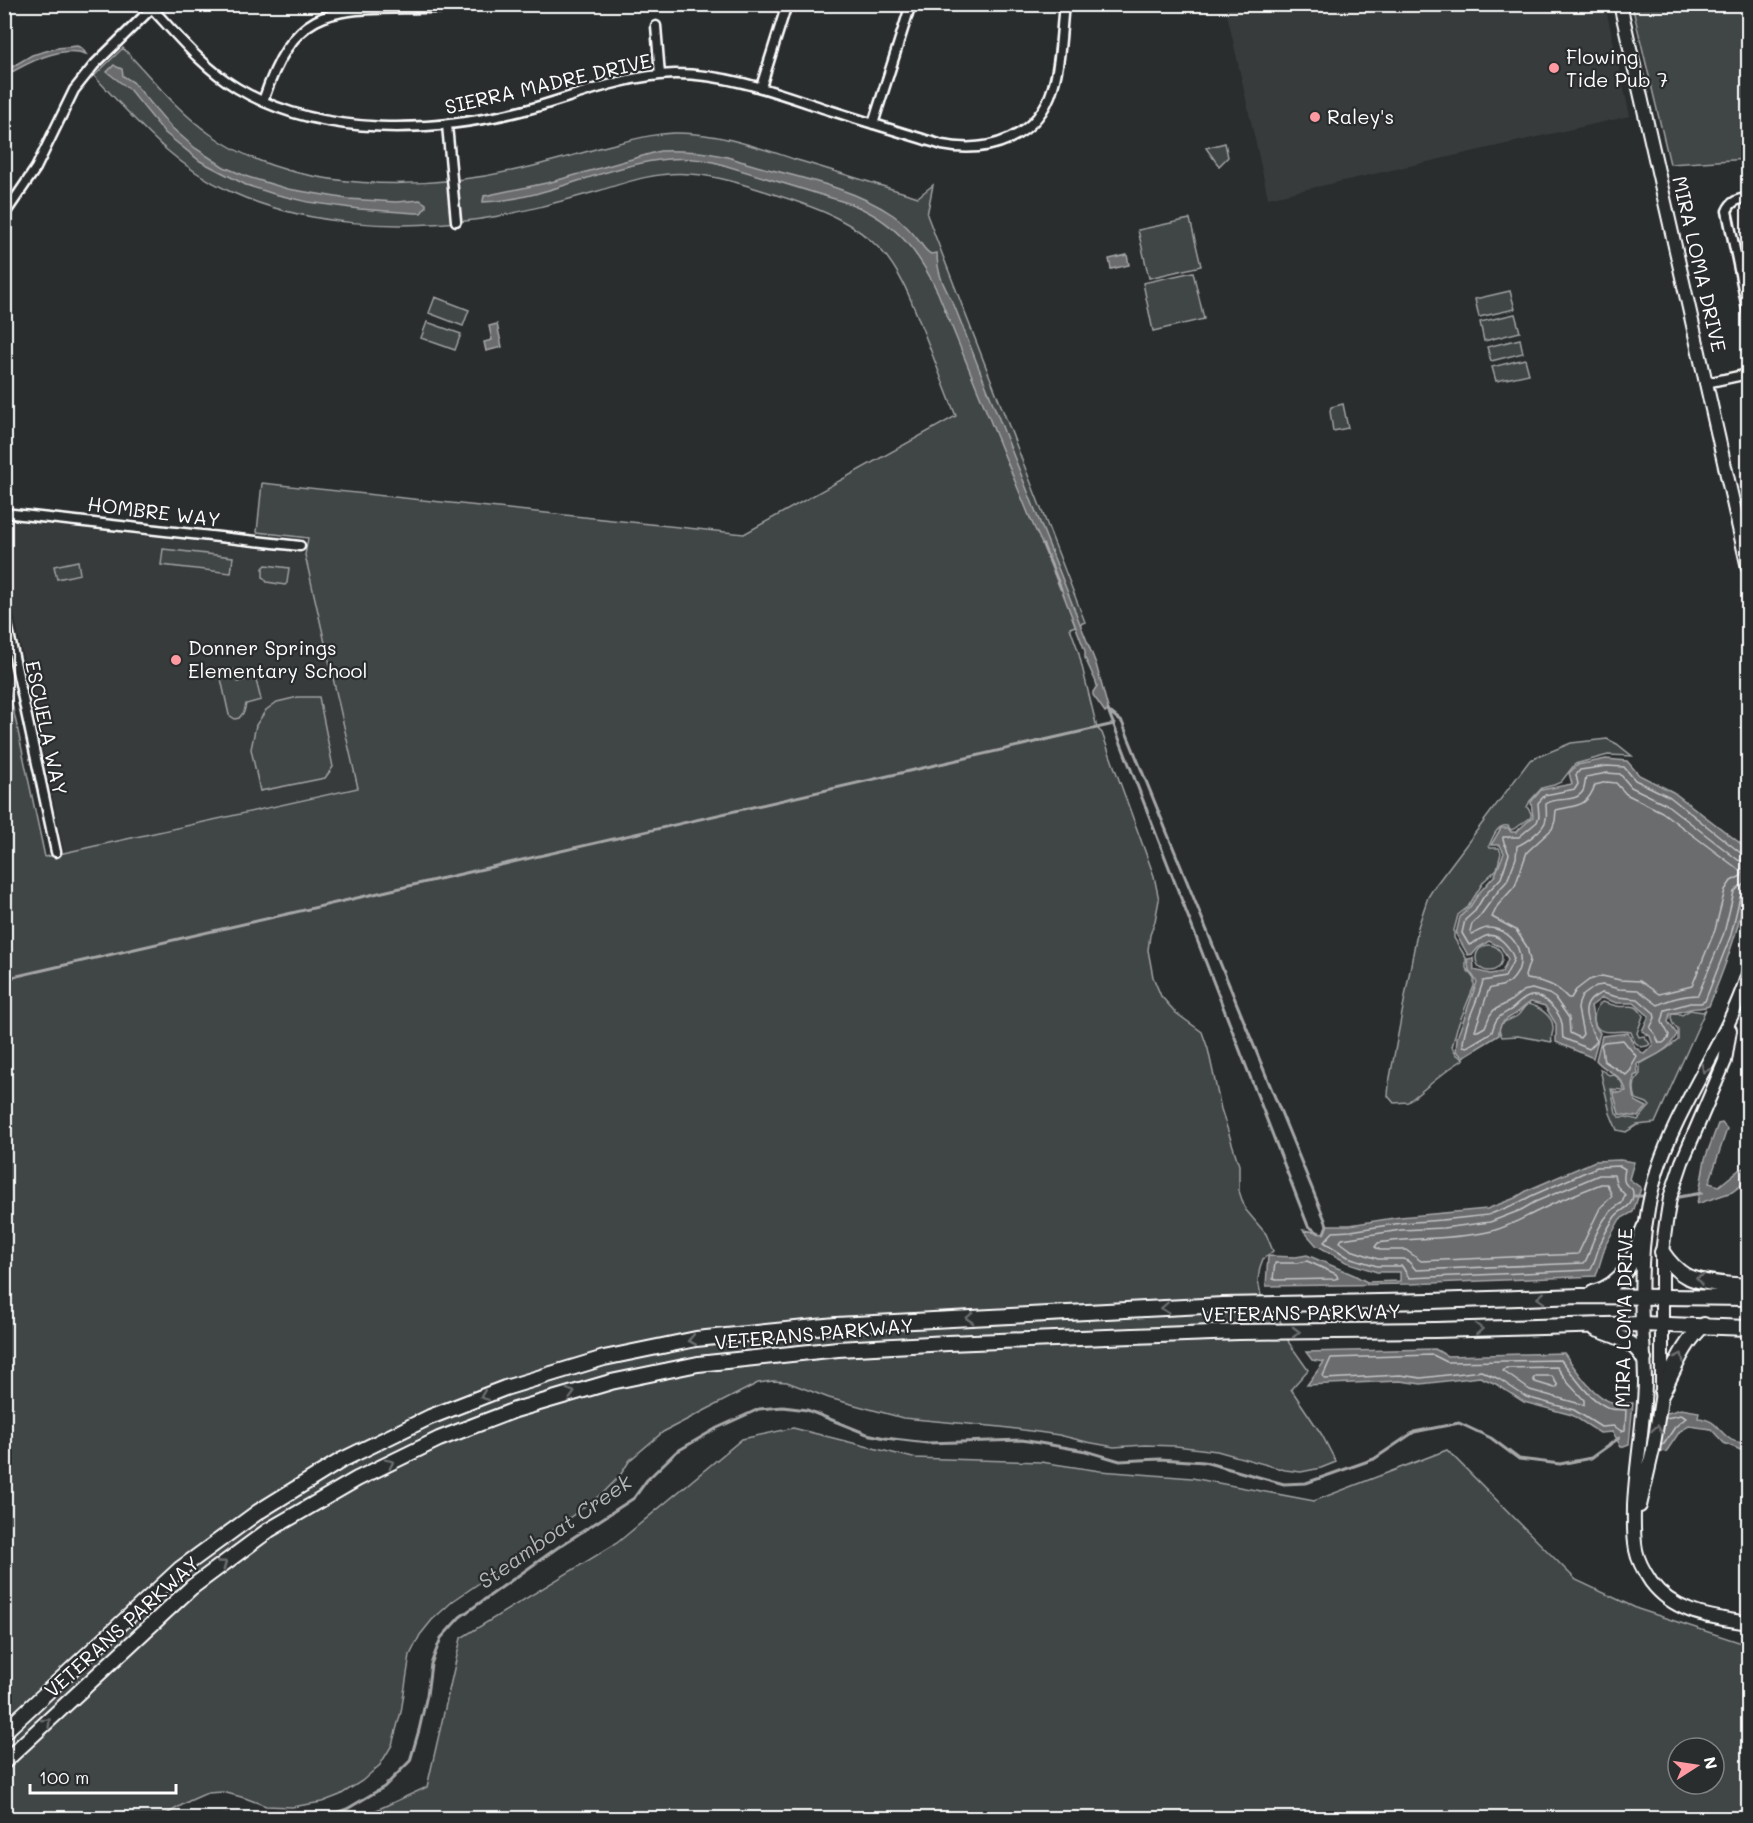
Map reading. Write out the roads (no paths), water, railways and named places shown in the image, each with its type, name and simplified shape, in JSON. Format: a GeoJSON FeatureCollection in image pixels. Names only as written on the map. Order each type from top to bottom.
{"type":"FeatureCollection","features":[{"type":"Feature","properties":{"kind":"main road","name":"MIRA LOMA DRIVE"},"geometry":{"type":"LineString","coordinates":[[1620,4],[1749,568]]}},
{"type":"Feature","properties":{"kind":"main road","name":"MIRA LOMA DRIVE"},"geometry":{"type":"LineString","coordinates":[[1749,974],[1732,1017],[1670,1139],[1647,1207],[1641,1296],[1644,1403],[1634,1503],[1636,1551],[1642,1567],[1662,1595],[1692,1613],[1749,1623]]}},
{"type":"Feature","properties":{"kind":"main road","name":"MIRA LOMA DRIVE"},"geometry":{"type":"LineString","coordinates":[[1634,1531],[1653,1450],[1661,1400],[1662,1252],[1668,1212],[1677,1179],[1725,1061],[1732,1017]]}},
{"type":"Feature","properties":{"kind":"main road"},"geometry":{"type":"LineString","coordinates":[[1581,1296],[1603,1291],[1614,1284],[1637,1252],[1644,1228]]}},
{"type":"Feature","properties":{"kind":"main road"},"geometry":{"type":"LineString","coordinates":[[1662,1252],[1669,1262],[1686,1276],[1719,1284],[1749,1286]]}},
{"type":"Feature","properties":{"kind":"main road","name":"VETERANS PARKWAY"},"geometry":{"type":"LineString","coordinates":[[4,1732],[180,1569],[258,1512],[342,1460],[430,1417],[505,1388],[604,1358],[696,1339],[836,1325],[1223,1305],[1431,1302],[1581,1296],[1749,1298]]}},
{"type":"Feature","properties":{"kind":"main road","name":"VETERANS PARKWAY"},"geometry":{"type":"LineString","coordinates":[[4,1762],[192,1587],[269,1530],[357,1479],[439,1439],[514,1410],[611,1382],[698,1364],[814,1351],[948,1343],[1238,1332],[1435,1330],[1642,1324],[1749,1328]]}},
{"type":"Feature","properties":{"kind":"main road"},"geometry":{"type":"LineString","coordinates":[[1661,1400],[1687,1344],[1694,1333],[1704,1325]]}},
{"type":"Feature","properties":{"kind":"main road"},"geometry":{"type":"LineString","coordinates":[[1585,1326],[1612,1335],[1637,1348],[1644,1359]]}},
{"type":"Feature","properties":{"kind":"street"},"geometry":{"type":"LineString","coordinates":[[263,101],[284,52],[302,31],[319,20],[339,12],[384,7],[452,8],[473,4]]}},
{"type":"Feature","properties":{"kind":"street"},"geometry":{"type":"LineString","coordinates":[[761,87],[786,4]]}},
{"type":"Feature","properties":{"kind":"street"},"geometry":{"type":"LineString","coordinates":[[873,124],[911,4]]}},
{"type":"Feature","properties":{"kind":"street","name":"SIERRA MADRE DRIVE"},"geometry":{"type":"LineString","coordinates":[[152,6],[200,59],[236,87],[263,101],[295,113],[339,122],[386,127],[447,125],[508,114],[617,84],[660,75],[695,75],[739,81],[761,87],[873,124],[958,148],[985,147],[1016,135],[1037,117],[1053,87],[1064,4]]}},
{"type":"Feature","properties":{"kind":"street"},"geometry":{"type":"LineString","coordinates":[[4,214],[36,168],[74,90],[99,59],[152,6]]}},
{"type":"Feature","properties":{"kind":"street"},"geometry":{"type":"LineString","coordinates":[[656,26],[660,75]]}},
{"type":"Feature","properties":{"kind":"street"},"geometry":{"type":"LineString","coordinates":[[447,125],[456,221]]}},
{"type":"Feature","properties":{"kind":"street"},"geometry":{"type":"LineString","coordinates":[[1749,198],[1736,200],[1730,204],[1727,211],[1749,313]]}},
{"type":"Feature","properties":{"kind":"street"},"geometry":{"type":"LineString","coordinates":[[1706,382],[1749,374]]}},
{"type":"Feature","properties":{"kind":"street","name":"HOMBRE WAY"},"geometry":{"type":"LineString","coordinates":[[4,513],[300,546]]}},
{"type":"Feature","properties":{"kind":"street","name":"ESCUELA WAY"},"geometry":{"type":"LineString","coordinates":[[4,610],[56,852]]}},
{"type":"Feature","properties":{"kind":"water"},"geometry":{"type":"Polygon","coordinates":[[[77,46],[82,48],[86,54],[65,52],[55,54],[33,61],[5,76],[5,71],[32,55],[57,48],[77,46]]]}},
{"type":"Feature","properties":{"kind":"water"},"geometry":{"type":"Polygon","coordinates":[[[114,65],[122,69],[123,76],[133,82],[171,127],[195,148],[224,167],[288,189],[348,199],[396,202],[420,200],[426,204],[426,207],[421,213],[359,209],[308,202],[246,185],[200,161],[165,133],[129,89],[107,72],[114,65]]]}},
{"type":"Feature","properties":{"kind":"water"},"geometry":{"type":"Polygon","coordinates":[[[660,151],[692,151],[723,156],[841,189],[893,215],[927,251],[931,254],[937,253],[942,280],[954,305],[1096,664],[1109,712],[1105,712],[1093,695],[1097,686],[1096,682],[1085,658],[1085,651],[1054,570],[1030,518],[938,293],[914,251],[893,229],[867,211],[851,204],[717,163],[688,159],[659,160],[630,166],[542,192],[512,199],[483,202],[484,196],[551,182],[660,151]]]}},
{"type":"Feature","properties":{"kind":"water"},"geometry":{"type":"Polygon","coordinates":[[[1127,255],[1129,265],[1111,269],[1109,259],[1127,255]]]}},
{"type":"Feature","properties":{"kind":"water"},"geometry":{"type":"Polygon","coordinates":[[[497,324],[502,347],[486,351],[484,342],[492,340],[489,326],[497,324]]]}},
{"type":"Feature","properties":{"kind":"water"},"geometry":{"type":"Polygon","coordinates":[[[1606,759],[1627,761],[1639,775],[1673,792],[1745,847],[1747,867],[1737,928],[1709,1006],[1670,1013],[1668,1022],[1677,1034],[1674,1040],[1660,1053],[1637,1064],[1638,1074],[1634,1076],[1633,1088],[1635,1101],[1647,1107],[1638,1117],[1619,1114],[1613,1091],[1619,1093],[1626,1091],[1624,1085],[1618,1077],[1596,1060],[1602,1036],[1628,1033],[1635,1047],[1644,1054],[1653,1045],[1650,1036],[1642,1031],[1649,1016],[1634,1003],[1617,1003],[1602,998],[1591,1006],[1595,1026],[1600,1033],[1593,1058],[1556,1042],[1556,1024],[1545,1006],[1531,1002],[1502,1023],[1499,1035],[1463,1057],[1456,1051],[1457,1038],[1477,982],[1469,970],[1467,959],[1473,958],[1474,970],[1490,974],[1502,972],[1508,959],[1501,947],[1489,941],[1473,954],[1468,955],[1456,934],[1460,917],[1495,875],[1504,853],[1500,845],[1491,845],[1501,828],[1508,828],[1511,832],[1516,832],[1533,817],[1531,802],[1541,790],[1572,784],[1569,773],[1577,765],[1606,759]]]}},
{"type":"Feature","properties":{"kind":"water"},"geometry":{"type":"Polygon","coordinates":[[[1722,1123],[1727,1129],[1709,1183],[1719,1186],[1739,1170],[1748,1167],[1748,1180],[1732,1192],[1697,1204],[1705,1159],[1718,1124],[1722,1123]]]}},
{"type":"Feature","properties":{"kind":"water"},"geometry":{"type":"Polygon","coordinates":[[[1595,1161],[1634,1162],[1629,1179],[1641,1188],[1633,1212],[1620,1219],[1606,1244],[1596,1276],[1410,1284],[1266,1286],[1268,1256],[1307,1255],[1367,1282],[1400,1281],[1400,1272],[1377,1272],[1346,1262],[1316,1245],[1303,1230],[1324,1233],[1327,1225],[1350,1225],[1400,1217],[1487,1209],[1595,1161]]]}},
{"type":"Feature","properties":{"kind":"water"},"geometry":{"type":"Polygon","coordinates":[[[1435,1349],[1447,1356],[1564,1353],[1599,1395],[1614,1403],[1633,1403],[1629,1444],[1621,1447],[1613,1432],[1600,1433],[1572,1415],[1524,1402],[1496,1384],[1480,1377],[1421,1384],[1400,1381],[1307,1385],[1324,1362],[1312,1360],[1306,1352],[1435,1349]]]}},
{"type":"Feature","properties":{"kind":"water"},"geometry":{"type":"Polygon","coordinates":[[[1655,1405],[1668,1413],[1681,1409],[1699,1412],[1698,1418],[1713,1423],[1730,1439],[1748,1444],[1748,1453],[1724,1443],[1711,1429],[1689,1426],[1680,1431],[1666,1452],[1650,1449],[1655,1405]]]}},
{"type":"Feature","properties":{"kind":"waterway"},"geometry":{"type":"LineString","coordinates":[[1043,545],[1061,589]]}},
{"type":"Feature","properties":{"kind":"waterway"},"geometry":{"type":"LineString","coordinates":[[1108,710],[1308,1226],[1319,1233]]}},
{"type":"Feature","properties":{"kind":"waterway"},"geometry":{"type":"LineString","coordinates":[[1111,713],[1122,722],[1327,1225],[1324,1233]]}},
{"type":"Feature","properties":{"kind":"waterway"},"geometry":{"type":"LineString","coordinates":[[4,979],[1114,724]]}},
{"type":"Feature","properties":{"kind":"waterway"},"geometry":{"type":"LineString","coordinates":[[1673,1198],[1702,1193]]}},
{"type":"Feature","properties":{"kind":"waterway"},"geometry":{"type":"LineString","coordinates":[[1634,1196],[1649,1196]]}},
{"type":"Feature","properties":{"kind":"waterway","name":"Steamboat Creek"},"geometry":{"type":"LineString","coordinates":[[322,1818],[347,1809],[384,1787],[410,1761],[427,1695],[431,1664],[441,1638],[460,1617],[557,1548],[634,1498],[647,1480],[676,1452],[717,1428],[759,1409],[783,1407],[807,1410],[867,1434],[885,1438],[927,1443],[1022,1440],[1086,1451],[1120,1461],[1160,1459],[1204,1462],[1284,1484],[1306,1483],[1374,1459],[1414,1432],[1459,1423],[1491,1438],[1519,1459],[1560,1464],[1591,1458],[1619,1438]]}},
{"type":"Feature","properties":{"kind":"waterway","name":"Steamboat Creek"},"geometry":{"type":"LineString","coordinates":[[208,1818],[226,1816],[238,1818]]}},
{"type":"Feature","properties":{"kind":"place","name":"Flowing Tide Pub 7"},"geometry":{"type":"Point","coordinates":[1554,68]}},
{"type":"Feature","properties":{"kind":"place","name":"Raley's"},"geometry":{"type":"Point","coordinates":[1315,117]}},
{"type":"Feature","properties":{"kind":"place","name":"Donner Springs Elementary School"},"geometry":{"type":"Point","coordinates":[176,660]}}]}
